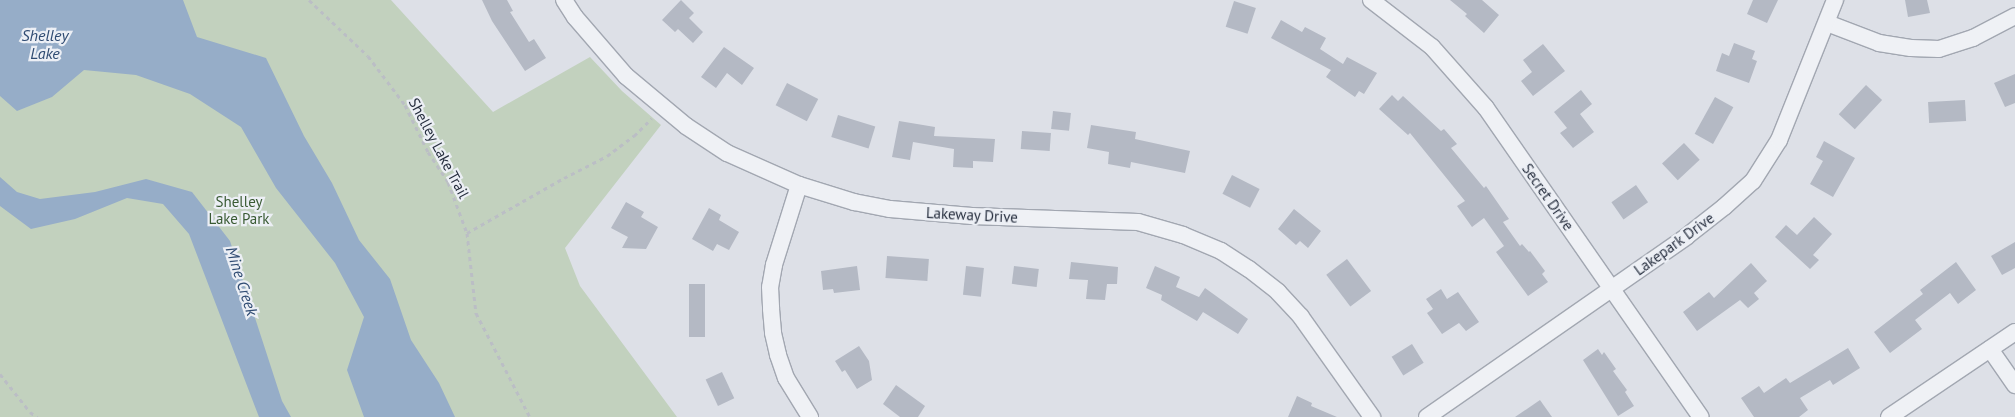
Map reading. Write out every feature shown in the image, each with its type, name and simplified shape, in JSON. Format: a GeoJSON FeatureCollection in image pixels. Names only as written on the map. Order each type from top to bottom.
{"type":"FeatureCollection","features":[{"type":"Feature","properties":{"kind":"street","name":"Lakeway Drive"},"geometry":{"type":"LineString","coordinates":[[564,0],[574,16],[626,76],[662,108],[727,153],[799,185],[854,202],[890,209],[972,216],[1138,222],[1183,235],[1221,251],[1249,269],[1278,292],[1301,317],[1372,417]]}},
{"type":"Feature","properties":{"kind":"street","name":"Secret Drive"},"geometry":{"type":"LineString","coordinates":[[1371,0],[1432,47],[1463,79],[1486,108],[1613,288],[1700,417]]}},
{"type":"Feature","properties":{"kind":"street","name":"Lakepark Drive"},"geometry":{"type":"LineString","coordinates":[[1427,417],[1702,225],[1753,180],[1779,140],[1835,0]]}},
{"type":"Feature","properties":{"kind":"street"},"geometry":{"type":"LineString","coordinates":[[1827,22],[1878,43],[1911,48],[1939,49],[1973,38],[2015,16]]}},
{"type":"Feature","properties":{"kind":"street"},"geometry":{"type":"LineString","coordinates":[[799,185],[774,265],[770,287],[773,333],[778,355],[786,378],[810,417]]}},
{"type":"Feature","properties":{"kind":"street"},"geometry":{"type":"LineString","coordinates":[[1888,417],[2015,332]]}},
{"type":"Feature","properties":{"kind":"street"},"geometry":{"type":"LineString","coordinates":[[1990,349],[2015,386]]}},
{"type":"Feature","properties":{"kind":"path","name":"Shelley Lake Trail"},"geometry":{"type":"LineString","coordinates":[[309,0],[368,56],[405,105],[428,152],[455,197],[467,233],[476,313],[530,417]]}},
{"type":"Feature","properties":{"kind":"path"},"geometry":{"type":"LineString","coordinates":[[467,233],[607,156],[634,136],[662,108]]}},
{"type":"Feature","properties":{"kind":"path"},"geometry":{"type":"LineString","coordinates":[[0,374],[37,417]]}},
{"type":"Feature","properties":{"kind":"green space","name":"Shelley Lake Park"},"geometry":{"type":"Polygon","coordinates":[[[0,0],[391,0],[493,112],[590,57],[622,91],[661,125],[565,248],[580,286],[677,417],[0,417],[0,0]]]}},
{"type":"Feature","properties":{"kind":"water","name":"Shelley Lake"},"geometry":{"type":"Polygon","coordinates":[[[0,0],[183,0],[197,37],[266,58],[304,136],[332,183],[359,240],[390,279],[411,340],[439,383],[455,417],[364,417],[347,370],[364,317],[335,263],[276,188],[241,127],[190,94],[136,75],[84,70],[52,97],[17,111],[0,96],[0,0]]]}},
{"type":"Feature","properties":{"kind":"water","name":"Mine Creek"},"geometry":{"type":"Polygon","coordinates":[[[0,177],[17,192],[40,199],[95,192],[146,179],[192,192],[230,241],[282,401],[291,417],[259,417],[189,234],[163,204],[127,198],[75,219],[31,229],[0,206],[0,177]]]}},
{"type":"Feature","properties":{"kind":"building"},"geometry":{"type":"Polygon","coordinates":[[[482,0],[507,0],[513,11],[510,12],[529,42],[534,39],[546,58],[525,71],[492,21],[482,0]]]}},
{"type":"Feature","properties":{"kind":"building"},"geometry":{"type":"Polygon","coordinates":[[[681,0],[694,13],[689,18],[703,32],[693,43],[678,29],[675,32],[662,20],[681,0]]]}},
{"type":"Feature","properties":{"kind":"building"},"geometry":{"type":"Polygon","coordinates":[[[1450,0],[1482,0],[1499,15],[1484,33],[1465,16],[1467,14],[1450,0]]]}},
{"type":"Feature","properties":{"kind":"building"},"geometry":{"type":"Polygon","coordinates":[[[1753,0],[1778,0],[1767,23],[1747,14],[1753,0]]]}},
{"type":"Feature","properties":{"kind":"building"},"geometry":{"type":"Polygon","coordinates":[[[1905,0],[1927,0],[1930,13],[1908,17],[1905,0]]]}},
{"type":"Feature","properties":{"kind":"building"},"geometry":{"type":"Polygon","coordinates":[[[1234,1],[1256,8],[1248,34],[1226,27],[1234,1]]]}},
{"type":"Feature","properties":{"kind":"building"},"geometry":{"type":"Polygon","coordinates":[[[1281,20],[1302,32],[1305,27],[1326,38],[1320,49],[1343,64],[1347,57],[1377,73],[1364,94],[1359,91],[1355,97],[1326,77],[1331,70],[1271,38],[1281,20]]]}},
{"type":"Feature","properties":{"kind":"building"},"geometry":{"type":"Polygon","coordinates":[[[1734,43],[1755,51],[1752,59],[1757,61],[1749,83],[1716,71],[1722,53],[1729,56],[1734,43]]]}},
{"type":"Feature","properties":{"kind":"building"},"geometry":{"type":"Polygon","coordinates":[[[1543,44],[1565,71],[1533,96],[1521,81],[1532,72],[1523,60],[1543,44]]]}},
{"type":"Feature","properties":{"kind":"building"},"geometry":{"type":"Polygon","coordinates":[[[724,47],[754,68],[742,85],[727,73],[716,88],[701,77],[724,47]]]}},
{"type":"Feature","properties":{"kind":"building"},"geometry":{"type":"Polygon","coordinates":[[[2015,74],[2015,103],[2005,107],[1994,83],[2015,74]]]}},
{"type":"Feature","properties":{"kind":"building"},"geometry":{"type":"Polygon","coordinates":[[[787,83],[818,99],[807,121],[776,105],[787,83]]]}},
{"type":"Feature","properties":{"kind":"building"},"geometry":{"type":"Polygon","coordinates":[[[1866,85],[1882,100],[1855,129],[1839,114],[1866,85]]]}},
{"type":"Feature","properties":{"kind":"building"},"geometry":{"type":"Polygon","coordinates":[[[1581,90],[1592,104],[1580,114],[1594,132],[1573,148],[1560,133],[1567,128],[1554,112],[1581,90]]]}},
{"type":"Feature","properties":{"kind":"building"},"geometry":{"type":"Polygon","coordinates":[[[1392,95],[1398,101],[1403,96],[1441,131],[1444,129],[1457,144],[1451,148],[1484,188],[1486,186],[1509,219],[1503,222],[1520,246],[1522,244],[1530,251],[1545,271],[1542,274],[1548,282],[1528,296],[1496,252],[1504,246],[1484,218],[1472,227],[1457,206],[1465,201],[1410,133],[1408,135],[1379,109],[1392,95]]]}},
{"type":"Feature","properties":{"kind":"building"},"geometry":{"type":"Polygon","coordinates":[[[1715,97],[1733,107],[1713,144],[1695,134],[1715,97]]]}},
{"type":"Feature","properties":{"kind":"building"},"geometry":{"type":"Polygon","coordinates":[[[1965,100],[1966,121],[1929,123],[1928,102],[1965,100]]]}},
{"type":"Feature","properties":{"kind":"building"},"geometry":{"type":"Polygon","coordinates":[[[1053,111],[1071,113],[1069,131],[1051,129],[1053,111]]]}},
{"type":"Feature","properties":{"kind":"building"},"geometry":{"type":"Polygon","coordinates":[[[838,115],[875,126],[869,148],[831,137],[838,115]]]}},
{"type":"Feature","properties":{"kind":"building"},"geometry":{"type":"Polygon","coordinates":[[[899,121],[935,127],[934,136],[995,139],[993,162],[973,161],[973,168],[953,167],[954,149],[913,142],[910,160],[892,157],[899,121]]]}},
{"type":"Feature","properties":{"kind":"building"},"geometry":{"type":"Polygon","coordinates":[[[1091,125],[1136,132],[1135,139],[1190,151],[1185,173],[1131,162],[1130,168],[1108,164],[1109,152],[1087,148],[1091,125]]]}},
{"type":"Feature","properties":{"kind":"building"},"geometry":{"type":"Polygon","coordinates":[[[1022,131],[1051,133],[1050,151],[1021,149],[1022,131]]]}},
{"type":"Feature","properties":{"kind":"building"},"geometry":{"type":"Polygon","coordinates":[[[1824,141],[1855,158],[1833,197],[1810,184],[1823,161],[1816,157],[1824,141]]]}},
{"type":"Feature","properties":{"kind":"building"},"geometry":{"type":"Polygon","coordinates":[[[1684,143],[1700,160],[1678,180],[1662,163],[1684,143]]]}},
{"type":"Feature","properties":{"kind":"building"},"geometry":{"type":"Polygon","coordinates":[[[1232,175],[1260,189],[1250,208],[1222,194],[1232,175]]]}},
{"type":"Feature","properties":{"kind":"building"},"geometry":{"type":"Polygon","coordinates":[[[1636,185],[1648,202],[1623,219],[1611,202],[1636,185]]]}},
{"type":"Feature","properties":{"kind":"building"},"geometry":{"type":"Polygon","coordinates":[[[626,202],[644,212],[641,217],[658,227],[646,249],[622,248],[628,237],[611,228],[626,202]]]}},
{"type":"Feature","properties":{"kind":"building"},"geometry":{"type":"Polygon","coordinates":[[[709,208],[721,215],[719,220],[739,232],[729,250],[717,244],[713,251],[692,239],[709,208]]]}},
{"type":"Feature","properties":{"kind":"building"},"geometry":{"type":"Polygon","coordinates":[[[1294,209],[1321,231],[1308,248],[1300,241],[1296,245],[1278,229],[1294,209]]]}},
{"type":"Feature","properties":{"kind":"building"},"geometry":{"type":"Polygon","coordinates":[[[1814,217],[1832,234],[1813,255],[1819,260],[1810,269],[1775,237],[1786,225],[1797,235],[1814,217]]]}},
{"type":"Feature","properties":{"kind":"building"},"geometry":{"type":"Polygon","coordinates":[[[2015,242],[2015,268],[2002,275],[1991,256],[2015,242]]]}},
{"type":"Feature","properties":{"kind":"building"},"geometry":{"type":"Polygon","coordinates":[[[887,256],[929,259],[927,281],[885,278],[887,256]]]}},
{"type":"Feature","properties":{"kind":"building"},"geometry":{"type":"Polygon","coordinates":[[[1347,259],[1371,291],[1350,307],[1326,275],[1347,259]]]}},
{"type":"Feature","properties":{"kind":"building"},"geometry":{"type":"Polygon","coordinates":[[[1071,262],[1118,267],[1117,284],[1107,284],[1105,300],[1086,299],[1088,280],[1069,279],[1071,262]]]}},
{"type":"Feature","properties":{"kind":"building"},"geometry":{"type":"Polygon","coordinates":[[[1956,262],[1976,290],[1958,304],[1950,293],[1915,320],[1922,329],[1890,353],[1874,332],[1923,294],[1920,290],[1956,262]]]}},
{"type":"Feature","properties":{"kind":"building"},"geometry":{"type":"Polygon","coordinates":[[[1751,263],[1767,281],[1754,293],[1759,299],[1748,308],[1740,300],[1697,331],[1683,312],[1709,292],[1714,298],[1751,263]]]}},
{"type":"Feature","properties":{"kind":"building"},"geometry":{"type":"Polygon","coordinates":[[[857,266],[860,290],[834,293],[833,289],[823,290],[821,271],[857,266]]]}},
{"type":"Feature","properties":{"kind":"building"},"geometry":{"type":"Polygon","coordinates":[[[966,266],[984,268],[981,297],[963,295],[966,266]]]}},
{"type":"Feature","properties":{"kind":"building"},"geometry":{"type":"Polygon","coordinates":[[[1014,266],[1039,269],[1037,287],[1012,284],[1014,266]]]}},
{"type":"Feature","properties":{"kind":"building"},"geometry":{"type":"Polygon","coordinates":[[[1155,266],[1180,277],[1176,287],[1199,297],[1205,288],[1248,319],[1238,334],[1203,312],[1197,321],[1161,300],[1162,295],[1146,288],[1155,266]]]}},
{"type":"Feature","properties":{"kind":"building"},"geometry":{"type":"Polygon","coordinates":[[[689,284],[705,284],[705,337],[689,337],[689,284]]]}},
{"type":"Feature","properties":{"kind":"building"},"geometry":{"type":"Polygon","coordinates":[[[1441,289],[1447,299],[1458,292],[1479,322],[1466,331],[1459,323],[1442,334],[1427,313],[1433,309],[1426,299],[1441,289]]]}},
{"type":"Feature","properties":{"kind":"building"},"geometry":{"type":"Polygon","coordinates":[[[1412,344],[1424,363],[1403,375],[1392,357],[1412,344]]]}},
{"type":"Feature","properties":{"kind":"building"},"geometry":{"type":"Polygon","coordinates":[[[859,346],[869,361],[872,380],[857,389],[845,370],[842,372],[835,361],[859,346]]]}},
{"type":"Feature","properties":{"kind":"building"},"geometry":{"type":"Polygon","coordinates":[[[1848,348],[1860,368],[1833,385],[1830,380],[1800,398],[1808,410],[1799,417],[1754,417],[1741,398],[1759,386],[1764,393],[1786,378],[1790,383],[1848,348]]]}},
{"type":"Feature","properties":{"kind":"building"},"geometry":{"type":"Polygon","coordinates":[[[1598,349],[1602,355],[1604,352],[1616,369],[1613,371],[1627,390],[1625,392],[1634,406],[1618,416],[1583,360],[1598,349]]]}},
{"type":"Feature","properties":{"kind":"building"},"geometry":{"type":"Polygon","coordinates":[[[722,372],[734,398],[718,406],[706,380],[722,372]]]}},
{"type":"Feature","properties":{"kind":"building"},"geometry":{"type":"Polygon","coordinates":[[[896,385],[925,406],[918,417],[900,417],[883,404],[896,385]]]}},
{"type":"Feature","properties":{"kind":"building"},"geometry":{"type":"Polygon","coordinates":[[[1297,396],[1312,403],[1311,406],[1337,417],[1288,417],[1297,396]]]}},
{"type":"Feature","properties":{"kind":"building"},"geometry":{"type":"Polygon","coordinates":[[[1540,400],[1552,417],[1515,417],[1540,400]]]}}]}
